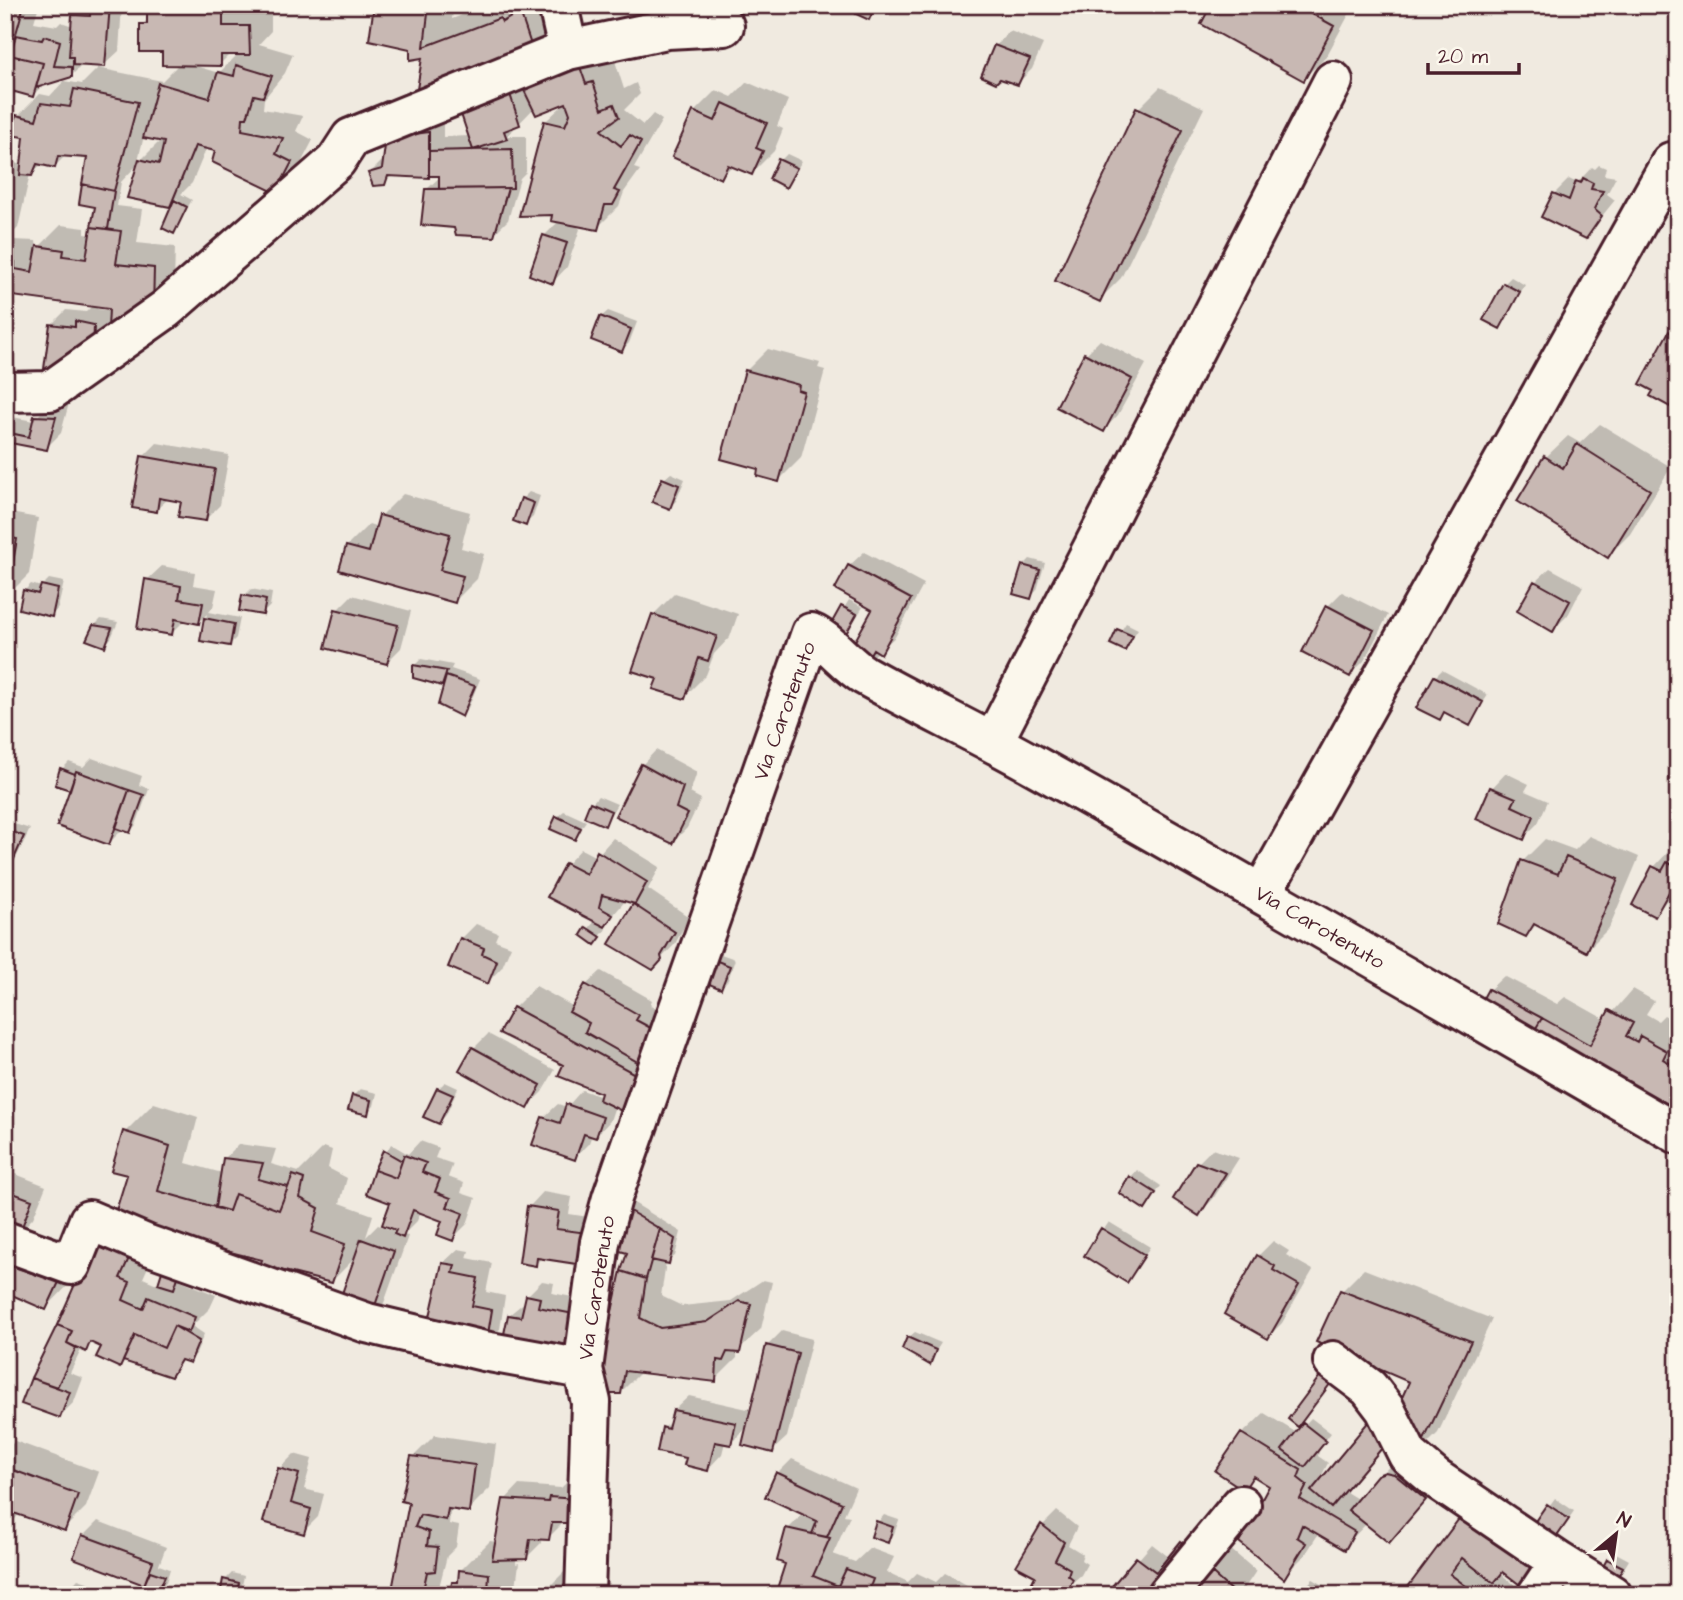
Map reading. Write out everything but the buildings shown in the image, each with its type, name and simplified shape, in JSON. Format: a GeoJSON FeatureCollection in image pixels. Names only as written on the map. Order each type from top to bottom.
{"type":"FeatureCollection","features":[{"type":"Feature","properties":{"kind":"street"},"geometry":{"type":"LineString","coordinates":[[558,5],[568,50]]}},
{"type":"Feature","properties":{"kind":"street"},"geometry":{"type":"LineString","coordinates":[[5,392],[50,391],[166,309],[336,161],[351,138],[568,50],[667,29],[724,26]]}},
{"type":"Feature","properties":{"kind":"street"},"geometry":{"type":"LineString","coordinates":[[993,742],[1333,81]]}},
{"type":"Feature","properties":{"kind":"street"},"geometry":{"type":"LineString","coordinates":[[1262,893],[1671,162]]}},
{"type":"Feature","properties":{"kind":"street","name":"Via Carotenuto"},"geometry":{"type":"LineString","coordinates":[[585,1595],[591,1402],[583,1368],[600,1242],[611,1198],[811,633],[821,636],[835,654],[862,674],[993,742],[1262,893],[1678,1134]]}},
{"type":"Feature","properties":{"kind":"street"},"geometry":{"type":"LineString","coordinates":[[5,1241],[71,1265],[89,1220],[148,1245],[367,1322],[484,1351],[583,1368]]}},
{"type":"Feature","properties":{"kind":"street"},"geometry":{"type":"LineString","coordinates":[[1334,1361],[1369,1388],[1385,1409],[1408,1455],[1435,1478],[1612,1595]]}},
{"type":"Feature","properties":{"kind":"street"},"geometry":{"type":"LineString","coordinates":[[1167,1595],[1241,1505]]}},
{"type":"Feature","properties":{"kind":"street"},"geometry":{"type":"LineString","coordinates":[[1537,1595],[1559,1562]]}}]}
